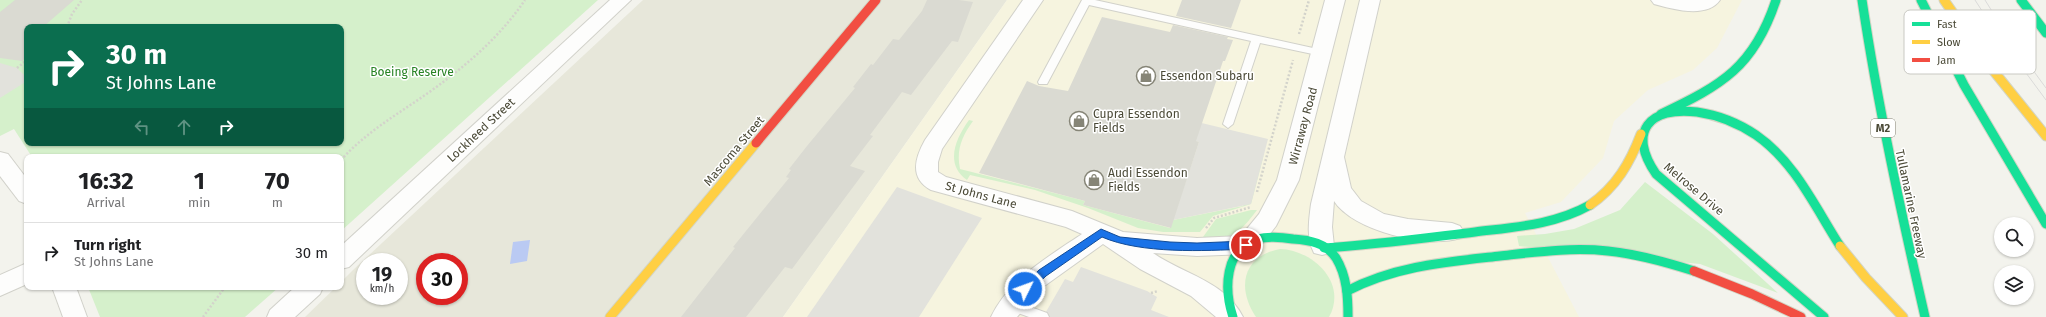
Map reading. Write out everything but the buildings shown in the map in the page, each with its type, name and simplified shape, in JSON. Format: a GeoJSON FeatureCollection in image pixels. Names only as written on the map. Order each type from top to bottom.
{"type":"FeatureCollection","features":[{"type":"Feature","properties":{"kind":"main road","name":"Mascoma Street"},"geometry":{"type":"LineString","coordinates":[[610,317],[876,0]]}},
{"type":"Feature","properties":{"kind":"main road"},"geometry":{"type":"LineString","coordinates":[[1232,317],[1229,307],[1227,281],[1234,260],[1248,243],[1263,238],[1303,240],[1323,247],[1397,244],[1542,222],[1586,208],[1607,192],[1624,173],[1635,153],[1643,129],[1652,120],[1661,114],[1705,94],[1743,65],[1764,35],[1776,0]]}},
{"type":"Feature","properties":{"kind":"main road","name":"Tullamarine Freeway"},"geometry":{"type":"LineString","coordinates":[[1862,0],[1866,37],[1887,144],[1925,317]]}},
{"type":"Feature","properties":{"kind":"main road"},"geometry":{"type":"LineString","coordinates":[[1921,0],[1926,10]]}},
{"type":"Feature","properties":{"kind":"main road"},"geometry":{"type":"LineString","coordinates":[[1944,0],[1951,10]]}},
{"type":"Feature","properties":{"kind":"main road"},"geometry":{"type":"LineString","coordinates":[[2021,0],[2029,10]]}},
{"type":"Feature","properties":{"kind":"main road"},"geometry":{"type":"LineString","coordinates":[[2036,20],[2046,33]]}},
{"type":"Feature","properties":{"kind":"main road"},"geometry":{"type":"LineString","coordinates":[[1959,74],[2046,224]]}},
{"type":"Feature","properties":{"kind":"main road"},"geometry":{"type":"LineString","coordinates":[[1996,74],[2046,136]]}},
{"type":"Feature","properties":{"kind":"main road"},"geometry":{"type":"LineString","coordinates":[[1661,114],[1678,112],[1701,114],[1731,122],[1755,134],[1775,150],[1834,237],[1860,271],[1903,317]]}},
{"type":"Feature","properties":{"kind":"main road","name":"Melrose Drive"},"geometry":{"type":"LineString","coordinates":[[1643,129],[1642,140],[1645,155],[1649,164],[1660,178],[1738,242],[1824,317]]}},
{"type":"Feature","properties":{"kind":"main road"},"geometry":{"type":"LineString","coordinates":[[1323,247],[1336,261],[1343,276],[1347,291],[1348,317]]}},
{"type":"Feature","properties":{"kind":"main road"},"geometry":{"type":"LineString","coordinates":[[1347,291],[1374,275],[1402,268],[1456,260],[1544,252],[1595,250],[1647,258],[1684,269],[1759,297],[1801,317]]}},
{"type":"Feature","properties":{"kind":"street","name":"Lockheed Street"},"geometry":{"type":"LineString","coordinates":[[344,257],[621,0]]}},
{"type":"Feature","properties":{"kind":"street","name":"St Johns Lane"},"geometry":{"type":"LineString","coordinates":[[1033,0],[933,146],[926,162],[927,174],[934,182],[939,184],[1072,220],[1110,237],[1148,262],[1200,289],[1217,302],[1232,317]]}},
{"type":"Feature","properties":{"kind":"street","name":"Wirraway Road"},"geometry":{"type":"LineString","coordinates":[[1248,243],[1271,215],[1288,180],[1324,49],[1335,0]]}},
{"type":"Feature","properties":{"kind":"street"},"geometry":{"type":"LineString","coordinates":[[1323,247],[1320,227],[1322,204],[1370,0]]}},
{"type":"Feature","properties":{"kind":"street"},"geometry":{"type":"LineString","coordinates":[[1662,0],[1690,5],[1702,4],[1710,0]]}},
{"type":"Feature","properties":{"kind":"street"},"geometry":{"type":"LineString","coordinates":[[1324,49],[1358,53]]}},
{"type":"Feature","properties":{"kind":"street"},"geometry":{"type":"LineString","coordinates":[[1334,155],[1337,180],[1343,196],[1353,207],[1364,215],[1381,222],[1399,226],[1464,233]]}},
{"type":"Feature","properties":{"kind":"street"},"geometry":{"type":"LineString","coordinates":[[0,160],[24,191]]}},
{"type":"Feature","properties":{"kind":"street","name":"St Johns Lane"},"geometry":{"type":"LineString","coordinates":[[1110,237],[1197,247],[1248,243]]}},
{"type":"Feature","properties":{"kind":"street"},"geometry":{"type":"LineString","coordinates":[[1007,311],[1025,289],[1043,273],[1110,237]]}},
{"type":"Feature","properties":{"kind":"street"},"geometry":{"type":"LineString","coordinates":[[0,286],[24,274]]}},
{"type":"Feature","properties":{"kind":"street"},"geometry":{"type":"LineString","coordinates":[[65,290],[75,317]]}},
{"type":"Feature","properties":{"kind":"street"},"geometry":{"type":"LineString","coordinates":[[279,317],[308,290]]}},
{"type":"Feature","properties":{"kind":"lane"},"geometry":{"type":"LineString","coordinates":[[1043,82],[1084,1],[1296,47],[1324,49]]}},
{"type":"Feature","properties":{"kind":"lane"},"geometry":{"type":"LineString","coordinates":[[1228,124],[1256,39]]}},
{"type":"Feature","properties":{"kind":"lane"},"geometry":{"type":"LineString","coordinates":[[1007,311],[1043,317]]}},
{"type":"Feature","properties":{"kind":"path"},"geometry":{"type":"LineString","coordinates":[[68,24],[72,14],[82,0]]}},
{"type":"Feature","properties":{"kind":"path"},"geometry":{"type":"LineString","coordinates":[[344,157],[365,136],[461,69],[503,28],[525,0]]}},
{"type":"Feature","properties":{"kind":"path"},"geometry":{"type":"LineString","coordinates":[[1255,199],[1309,0]]}},
{"type":"Feature","properties":{"kind":"path"},"geometry":{"type":"LineString","coordinates":[[17,68],[24,62]]}},
{"type":"Feature","properties":{"kind":"path"},"geometry":{"type":"LineString","coordinates":[[1203,231],[1214,218],[1253,206]]}},
{"type":"Feature","properties":{"kind":"path"},"geometry":{"type":"LineString","coordinates":[[203,317],[223,290]]}},
{"type":"Feature","properties":{"kind":"shaded area"},"geometry":{"type":"Polygon","coordinates":[[[643,0],[1007,0],[783,317],[305,317],[333,290],[344,290],[344,279],[356,267],[356,305],[408,305],[408,253],[371,253],[643,0]]]}},
{"type":"Feature","properties":{"kind":"shaded area"},"geometry":{"type":"Polygon","coordinates":[[[1007,0],[1742,0],[1717,48],[1693,70],[1648,90],[1614,121],[1603,158],[1561,202],[1525,213],[1579,317],[783,317],[1007,0]]]}},
{"type":"Feature","properties":{"kind":"shaded area"},"geometry":{"type":"Polygon","coordinates":[[[0,63],[17,68],[24,75],[24,83],[0,98],[0,63]]]}},
{"type":"Feature","properties":{"kind":"shaded area"},"geometry":{"type":"Polygon","coordinates":[[[1156,112],[1268,139],[1251,204],[1173,220],[1199,142],[1149,130],[1156,112]]]}},
{"type":"Feature","properties":{"kind":"shaded area"},"geometry":{"type":"Polygon","coordinates":[[[897,187],[982,218],[919,317],[807,317],[897,187]]]}},
{"type":"Feature","properties":{"kind":"shaded area"},"geometry":{"type":"Polygon","coordinates":[[[1081,267],[1147,291],[1157,297],[1151,310],[1169,317],[1043,317],[1065,279],[1073,282],[1081,267]]]}},
{"type":"Feature","properties":{"kind":"green space","name":"Boeing Reserve"},"geometry":{"type":"Polygon","coordinates":[[[0,0],[598,0],[344,228],[344,154],[30,154],[25,146],[344,146],[344,24],[24,24],[24,145],[14,129],[0,136],[0,0]]]}},
{"type":"Feature","properties":{"kind":"green space"},"geometry":{"type":"Polygon","coordinates":[[[969,120],[973,121],[963,138],[959,149],[960,169],[1085,201],[1083,205],[1170,228],[1173,220],[1243,206],[1264,154],[1251,204],[1213,216],[1200,232],[1163,232],[1138,228],[1088,208],[1035,190],[970,175],[967,180],[960,174],[956,166],[954,151],[960,135],[969,120]]]}},
{"type":"Feature","properties":{"kind":"green space"},"geometry":{"type":"Polygon","coordinates":[[[1645,182],[1713,234],[1778,293],[1700,264],[1519,246],[1517,236],[1545,234],[1574,229],[1620,210],[1645,182]]]}},
{"type":"Feature","properties":{"kind":"green space"},"geometry":{"type":"Polygon","coordinates":[[[1251,210],[1257,210],[1246,224],[1237,232],[1217,239],[1208,240],[1203,237],[1216,219],[1251,210]]]}},
{"type":"Feature","properties":{"kind":"green space"},"geometry":{"type":"Polygon","coordinates":[[[1280,249],[1304,255],[1315,262],[1324,271],[1331,281],[1334,292],[1334,304],[1329,317],[1256,317],[1246,295],[1245,284],[1247,274],[1251,266],[1258,258],[1280,249]]]}},
{"type":"Feature","properties":{"kind":"green space"},"geometry":{"type":"Polygon","coordinates":[[[89,290],[276,290],[245,317],[100,317],[89,290]]]}},
{"type":"Feature","properties":{"kind":"water"},"geometry":{"type":"Polygon","coordinates":[[[530,240],[527,261],[510,264],[513,242],[530,240]]]}},
{"type":"Feature","properties":{"kind":"tram line"},"geometry":{"type":"LineString","coordinates":[[1975,0],[1981,10]]}},
{"type":"Feature","properties":{"kind":"tram line"},"geometry":{"type":"LineString","coordinates":[[1985,0],[1991,10]]}},
{"type":"Feature","properties":{"kind":"tram line"},"geometry":{"type":"LineString","coordinates":[[2027,74],[2046,100]]}},
{"type":"Feature","properties":{"kind":"tram line"},"geometry":{"type":"LineString","coordinates":[[2036,74],[2046,88]]}},
{"type":"Feature","properties":{"kind":"traffic: fast"},"geometry":{"type":"LineString","coordinates":[[1661,114],[1701,94],[1734,72],[1748,58],[1759,42],[1769,22],[1776,0]]}},
{"type":"Feature","properties":{"kind":"traffic: fast"},"geometry":{"type":"LineString","coordinates":[[1862,0],[1871,62],[1892,172],[1925,317]]}},
{"type":"Feature","properties":{"kind":"traffic: fast"},"geometry":{"type":"LineString","coordinates":[[1921,0],[1926,10]]}},
{"type":"Feature","properties":{"kind":"traffic: fast"},"geometry":{"type":"LineString","coordinates":[[2021,0],[2029,10]]}},
{"type":"Feature","properties":{"kind":"traffic: fast"},"geometry":{"type":"LineString","coordinates":[[2036,20],[2046,33]]}},
{"type":"Feature","properties":{"kind":"traffic: fast"},"geometry":{"type":"LineString","coordinates":[[1958,74],[2046,224]]}},
{"type":"Feature","properties":{"kind":"traffic: fast"},"geometry":{"type":"LineString","coordinates":[[1824,317],[1656,174],[1648,161],[1643,148],[1642,137],[1645,128],[1651,121],[1658,117],[1682,111],[1708,114],[1746,128],[1770,146],[1782,158],[1803,186],[1840,246]]}},
{"type":"Feature","properties":{"kind":"traffic: fast"},"geometry":{"type":"LineString","coordinates":[[1324,248],[1400,242],[1520,227],[1564,217],[1590,205]]}},
{"type":"Feature","properties":{"kind":"traffic: fast"},"geometry":{"type":"LineString","coordinates":[[1233,317],[1227,285],[1228,274],[1232,263],[1237,253],[1244,245],[1254,240],[1270,237],[1291,238],[1320,244],[1335,257],[1344,276],[1348,297],[1348,317]]}},
{"type":"Feature","properties":{"kind":"traffic: fast"},"geometry":{"type":"LineString","coordinates":[[1347,291],[1379,276],[1411,267],[1566,249],[1593,249],[1623,253],[1666,262],[1694,271]]}},
{"type":"Feature","properties":{"kind":"traffic: slow"},"geometry":{"type":"LineString","coordinates":[[1944,0],[1951,10]]}},
{"type":"Feature","properties":{"kind":"traffic: slow"},"geometry":{"type":"LineString","coordinates":[[1996,74],[2046,136]]}},
{"type":"Feature","properties":{"kind":"traffic: slow"},"geometry":{"type":"LineString","coordinates":[[1590,205],[1608,191],[1622,174],[1633,155],[1641,134]]}},
{"type":"Feature","properties":{"kind":"traffic: slow"},"geometry":{"type":"LineString","coordinates":[[610,317],[756,143]]}},
{"type":"Feature","properties":{"kind":"traffic: slow"},"geometry":{"type":"LineString","coordinates":[[1840,246],[1866,278],[1903,317]]}},
{"type":"Feature","properties":{"kind":"traffic: jam"},"geometry":{"type":"LineString","coordinates":[[756,143],[876,0]]}},
{"type":"Feature","properties":{"kind":"traffic: jam"},"geometry":{"type":"LineString","coordinates":[[1694,271],[1752,294],[1801,317]]}},
{"type":"Feature","properties":{"kind":"place","name":"Essendon Subaru"},"geometry":{"type":"Point","coordinates":[1146,76]}},
{"type":"Feature","properties":{"kind":"place","name":"Cupra Essendon Fields"},"geometry":{"type":"Point","coordinates":[1079,121]}},
{"type":"Feature","properties":{"kind":"place","name":"Audi Essendon Fields"},"geometry":{"type":"Point","coordinates":[1094,180]}},
{"type":"Feature","properties":{"kind":"route"},"geometry":{"type":"LineString","coordinates":[[1025,289],[1043,273],[1101,233],[1118,240],[1170,246],[1214,247],[1246,245]]}}]}
